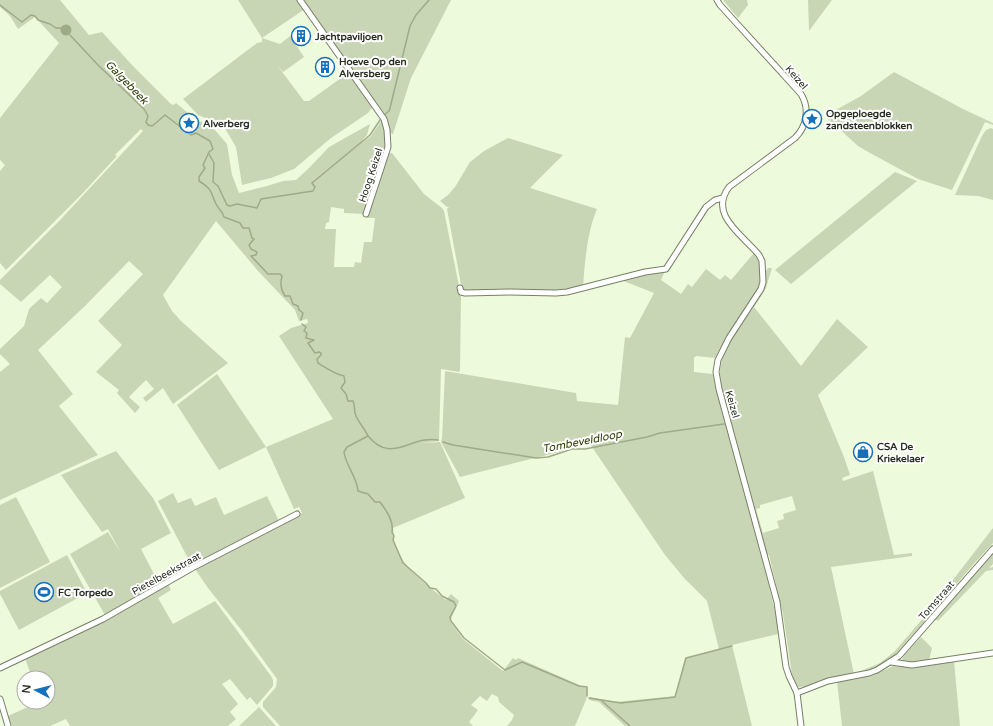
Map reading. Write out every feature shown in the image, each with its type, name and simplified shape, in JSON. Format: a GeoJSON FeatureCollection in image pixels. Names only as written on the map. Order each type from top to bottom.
{"type":"FeatureCollection","features":[{"type":"Feature","properties":{"kind":"street","name":"Hoog Keizel"},"geometry":{"type":"LineString","coordinates":[[300,0],[384,119],[387,130],[388,147],[366,214]]}},
{"type":"Feature","properties":{"kind":"street","name":"Keizel"},"geometry":{"type":"LineString","coordinates":[[717,0],[805,100],[805,124],[799,134],[724,192],[722,210],[726,219],[759,255],[762,261],[763,282],[761,289],[723,350],[718,360],[716,372],[719,389],[777,602],[789,676],[797,693]]}},
{"type":"Feature","properties":{"kind":"street","name":"Keizel"},"geometry":{"type":"LineString","coordinates":[[460,288],[461,292],[465,293],[567,292],[666,268],[706,207],[715,200],[723,198]]}},
{"type":"Feature","properties":{"kind":"street","name":"Pietelbeekstraat"},"geometry":{"type":"LineString","coordinates":[[0,668],[103,619],[192,568],[296,514]]}},
{"type":"Feature","properties":{"kind":"street","name":"Tomstraat"},"geometry":{"type":"LineString","coordinates":[[797,693],[828,681],[869,673],[891,662],[899,656],[993,549]]}},
{"type":"Feature","properties":{"kind":"street"},"geometry":{"type":"LineString","coordinates":[[891,662],[912,665],[993,653]]}},
{"type":"Feature","properties":{"kind":"street"},"geometry":{"type":"LineString","coordinates":[[797,693],[801,726]]}},
{"type":"Feature","properties":{"kind":"street"},"geometry":{"type":"LineString","coordinates":[[0,699],[8,726]]}},
{"type":"Feature","properties":{"kind":"shaded area"},"geometry":{"type":"Polygon","coordinates":[[[0,0],[60,0],[89,35],[102,32],[171,104],[173,105],[176,103],[193,117],[215,130],[227,144],[232,175],[239,193],[283,181],[296,180],[329,147],[370,124],[367,135],[358,145],[371,136],[381,121],[383,122],[386,143],[384,155],[377,180],[364,214],[344,213],[344,209],[331,207],[329,222],[326,223],[325,229],[336,229],[334,267],[354,267],[355,262],[361,263],[364,242],[372,242],[375,218],[367,218],[389,154],[392,153],[424,194],[444,211],[461,296],[460,370],[459,372],[441,369],[439,441],[421,443],[440,442],[465,498],[393,528],[394,541],[402,559],[415,574],[446,600],[451,594],[459,601],[450,621],[463,639],[503,671],[513,658],[516,660],[518,658],[588,689],[586,700],[575,726],[507,726],[514,715],[499,702],[498,697],[492,694],[487,701],[480,696],[471,705],[478,710],[469,722],[473,726],[280,726],[263,707],[263,702],[276,687],[277,679],[195,569],[302,513],[299,507],[294,509],[266,447],[333,419],[279,336],[291,328],[308,323],[307,319],[299,321],[295,310],[258,271],[216,221],[163,295],[172,311],[181,321],[228,363],[173,404],[163,388],[146,402],[143,398],[154,389],[146,380],[129,397],[140,407],[135,413],[117,393],[119,390],[96,372],[122,345],[98,321],[143,274],[129,261],[85,306],[38,350],[73,394],[59,406],[98,455],[0,500],[0,372],[10,364],[0,355],[0,349],[24,326],[29,309],[41,298],[47,303],[62,287],[50,275],[21,302],[0,284],[0,280],[60,220],[143,131],[141,129],[115,155],[117,156],[82,194],[6,270],[0,263],[0,171],[5,165],[0,160],[0,118],[59,43],[35,17],[18,29],[10,16],[0,7],[0,0]]]}},
{"type":"Feature","properties":{"kind":"shaded area"},"geometry":{"type":"Polygon","coordinates":[[[238,0],[298,0],[305,9],[262,38],[238,0]]]}},
{"type":"Feature","properties":{"kind":"shaded area"},"geometry":{"type":"Polygon","coordinates":[[[303,0],[451,0],[411,78],[393,134],[390,133],[386,116],[376,102],[368,113],[331,138],[294,169],[271,178],[242,185],[236,147],[223,125],[198,115],[183,99],[257,43],[262,42],[262,38],[280,44],[290,36],[304,57],[283,72],[277,65],[304,101],[309,101],[348,73],[356,83],[303,0]]]}},
{"type":"Feature","properties":{"kind":"shaded area"},"geometry":{"type":"Polygon","coordinates":[[[723,0],[747,0],[748,5],[738,18],[723,0]]]}},
{"type":"Feature","properties":{"kind":"shaded area"},"geometry":{"type":"Polygon","coordinates":[[[808,0],[832,0],[809,31],[808,0]]]}},
{"type":"Feature","properties":{"kind":"shaded area"},"geometry":{"type":"Polygon","coordinates":[[[64,25],[68,25],[70,26],[70,34],[64,35],[61,32],[61,28],[64,25]]]}},
{"type":"Feature","properties":{"kind":"shaded area"},"geometry":{"type":"Polygon","coordinates":[[[894,72],[963,109],[993,123],[993,125],[985,122],[952,190],[918,179],[870,153],[858,146],[825,116],[861,96],[894,72]]]}},
{"type":"Feature","properties":{"kind":"shaded area"},"geometry":{"type":"Polygon","coordinates":[[[991,128],[993,129],[993,200],[978,196],[955,195],[982,136],[986,130],[991,128]]]}},
{"type":"Feature","properties":{"kind":"shaded area"},"geometry":{"type":"Polygon","coordinates":[[[508,138],[563,155],[530,188],[597,209],[589,237],[583,287],[561,291],[462,290],[447,209],[449,207],[440,201],[455,187],[470,162],[484,151],[508,138]]]}},
{"type":"Feature","properties":{"kind":"shaded area"},"geometry":{"type":"Polygon","coordinates":[[[895,172],[917,181],[791,284],[775,270],[895,172]]]}},
{"type":"Feature","properties":{"kind":"shaded area"},"geometry":{"type":"Polygon","coordinates":[[[754,253],[759,262],[761,271],[757,291],[715,358],[696,356],[694,358],[694,372],[713,374],[724,419],[730,417],[720,380],[723,357],[732,339],[754,307],[801,366],[837,319],[868,347],[818,395],[850,475],[842,478],[843,481],[873,471],[894,555],[912,553],[912,556],[831,567],[854,674],[798,687],[792,675],[783,614],[769,555],[762,556],[777,620],[778,634],[732,645],[752,726],[625,726],[599,702],[589,700],[590,697],[615,702],[676,696],[685,658],[719,649],[707,601],[685,579],[665,555],[590,444],[460,477],[441,442],[445,371],[576,393],[577,401],[618,405],[625,337],[630,338],[654,293],[621,280],[665,271],[661,280],[681,294],[688,284],[692,287],[706,269],[720,280],[725,275],[731,280],[754,253]],[[792,496],[760,505],[760,508],[756,509],[763,533],[779,528],[777,521],[784,519],[783,514],[796,510],[792,496]]]}},
{"type":"Feature","properties":{"kind":"shaded area"},"geometry":{"type":"Polygon","coordinates":[[[768,268],[772,268],[766,288],[754,307],[753,306],[764,287],[767,270],[768,268]]]}},
{"type":"Feature","properties":{"kind":"shaded area"},"geometry":{"type":"Polygon","coordinates":[[[217,374],[266,447],[219,470],[177,405],[217,374]]]}},
{"type":"Feature","properties":{"kind":"shaded area"},"geometry":{"type":"Polygon","coordinates":[[[116,451],[153,498],[171,533],[141,549],[159,584],[105,615],[70,554],[108,532],[121,553],[108,529],[102,532],[61,475],[116,451]]]}},
{"type":"Feature","properties":{"kind":"shaded area"},"geometry":{"type":"Polygon","coordinates":[[[173,493],[178,503],[191,498],[195,506],[216,497],[224,515],[267,496],[279,521],[192,566],[158,501],[173,493]]]}},
{"type":"Feature","properties":{"kind":"shaded area"},"geometry":{"type":"Polygon","coordinates":[[[16,497],[50,562],[0,588],[0,505],[16,497]]]}},
{"type":"Feature","properties":{"kind":"shaded area"},"geometry":{"type":"Polygon","coordinates":[[[993,528],[993,543],[902,648],[881,666],[870,671],[854,674],[880,663],[894,652],[925,616],[993,528]]]}},
{"type":"Feature","properties":{"kind":"shaded area"},"geometry":{"type":"Polygon","coordinates":[[[993,552],[993,564],[989,568],[993,567],[993,570],[986,571],[938,621],[935,619],[993,552]]]}},
{"type":"Feature","properties":{"kind":"shaded area","name":"FC Torpedo"},"geometry":{"type":"Polygon","coordinates":[[[67,555],[87,593],[19,630],[0,594],[0,591],[67,555]]]}},
{"type":"Feature","properties":{"kind":"shaded area"},"geometry":{"type":"Polygon","coordinates":[[[168,583],[171,590],[158,598],[173,624],[215,601],[271,676],[273,686],[257,705],[250,697],[247,700],[230,679],[222,684],[238,704],[230,712],[236,719],[228,726],[70,726],[66,719],[50,726],[12,726],[8,716],[21,710],[56,710],[56,670],[29,670],[25,658],[168,583]]]}},
{"type":"Feature","properties":{"kind":"shaded area"},"geometry":{"type":"Polygon","coordinates":[[[921,637],[932,648],[929,661],[914,663],[904,662],[902,659],[905,654],[921,637]]]}},
{"type":"Feature","properties":{"kind":"shaded area"},"geometry":{"type":"Polygon","coordinates":[[[954,661],[960,726],[842,726],[837,681],[872,676],[893,666],[911,667],[954,661]]]}},
{"type":"Feature","properties":{"kind":"shaded area"},"geometry":{"type":"Polygon","coordinates":[[[259,707],[276,726],[239,726],[259,707]]]}},
{"type":"Feature","properties":{"kind":"waterway"},"geometry":{"type":"LineString","coordinates":[[384,115],[390,108],[410,26],[416,15],[429,0]]}},
{"type":"Feature","properties":{"kind":"waterway","name":"Galgebeek"},"geometry":{"type":"LineString","coordinates":[[0,5],[22,22],[31,15],[35,16],[38,20],[50,24],[56,28],[61,28],[62,30]]}},
{"type":"Feature","properties":{"kind":"waterway","name":"Galgebeek"},"geometry":{"type":"LineString","coordinates":[[70,35],[98,65],[144,109],[148,116],[146,122],[148,125],[152,126],[165,115],[191,135],[196,133],[210,141],[213,149],[209,152],[203,165],[205,168],[199,177],[199,181],[210,191],[224,217],[240,223],[243,228],[249,228],[252,238],[254,239],[249,245],[251,249],[257,252],[256,255],[251,256],[268,274],[280,274],[282,276],[281,284],[285,296],[290,296],[293,304],[298,306],[299,310],[303,313],[301,320]]}},
{"type":"Feature","properties":{"kind":"waterway"},"geometry":{"type":"LineString","coordinates":[[209,154],[214,163],[213,182],[218,186],[227,205],[230,206],[237,204],[257,208],[261,199],[313,191],[315,187],[312,183],[370,135],[380,120]]}},
{"type":"Feature","properties":{"kind":"waterway","name":"Galgebeek"},"geometry":{"type":"LineString","coordinates":[[302,324],[306,327],[304,331],[307,333],[306,338],[314,340],[308,343],[315,353],[321,353],[317,359],[318,363],[344,376],[345,382],[341,388],[346,394],[348,401],[353,401],[356,416],[368,436],[347,447],[344,452],[345,457],[356,481],[358,491],[368,494],[375,502],[380,502],[387,512],[392,524],[392,532],[394,536],[393,540],[403,563],[430,588],[436,589],[442,596],[454,602],[456,606],[450,617],[451,621],[464,638],[505,670],[522,662],[579,686],[587,687],[587,696]]}},
{"type":"Feature","properties":{"kind":"waterway","name":"Tombeveldloop"},"geometry":{"type":"LineString","coordinates":[[443,442],[453,445],[536,458],[548,457],[572,449],[585,449],[660,433],[724,424]]}},
{"type":"Feature","properties":{"kind":"waterway","name":"Tombeveldloop"},"geometry":{"type":"LineString","coordinates":[[368,436],[377,444],[385,448],[393,449],[419,441],[438,440]]}},
{"type":"Feature","properties":{"kind":"waterway","name":"Galgebeek"},"geometry":{"type":"LineString","coordinates":[[589,698],[621,703],[675,697],[686,658],[732,646]]}},
{"type":"Feature","properties":{"kind":"waterway"},"geometry":{"type":"LineString","coordinates":[[602,701],[630,726]]}},
{"type":"Feature","properties":{"kind":"place","name":"Jachtpaviljoen"},"geometry":{"type":"Point","coordinates":[301,36]}},
{"type":"Feature","properties":{"kind":"place","name":"Hoeve Op den Alversberg"},"geometry":{"type":"Point","coordinates":[325,67]}},
{"type":"Feature","properties":{"kind":"place","name":"Opgeploegde zandsteenblokken"},"geometry":{"type":"Point","coordinates":[812,119]}},
{"type":"Feature","properties":{"kind":"place","name":"Alverberg"},"geometry":{"type":"Point","coordinates":[189,123]}},
{"type":"Feature","properties":{"kind":"place","name":"CSA De Kriekelaer"},"geometry":{"type":"Point","coordinates":[863,452]}},
{"type":"Feature","properties":{"kind":"place","name":"FC Torpedo"},"geometry":{"type":"Point","coordinates":[44,592]}}]}
